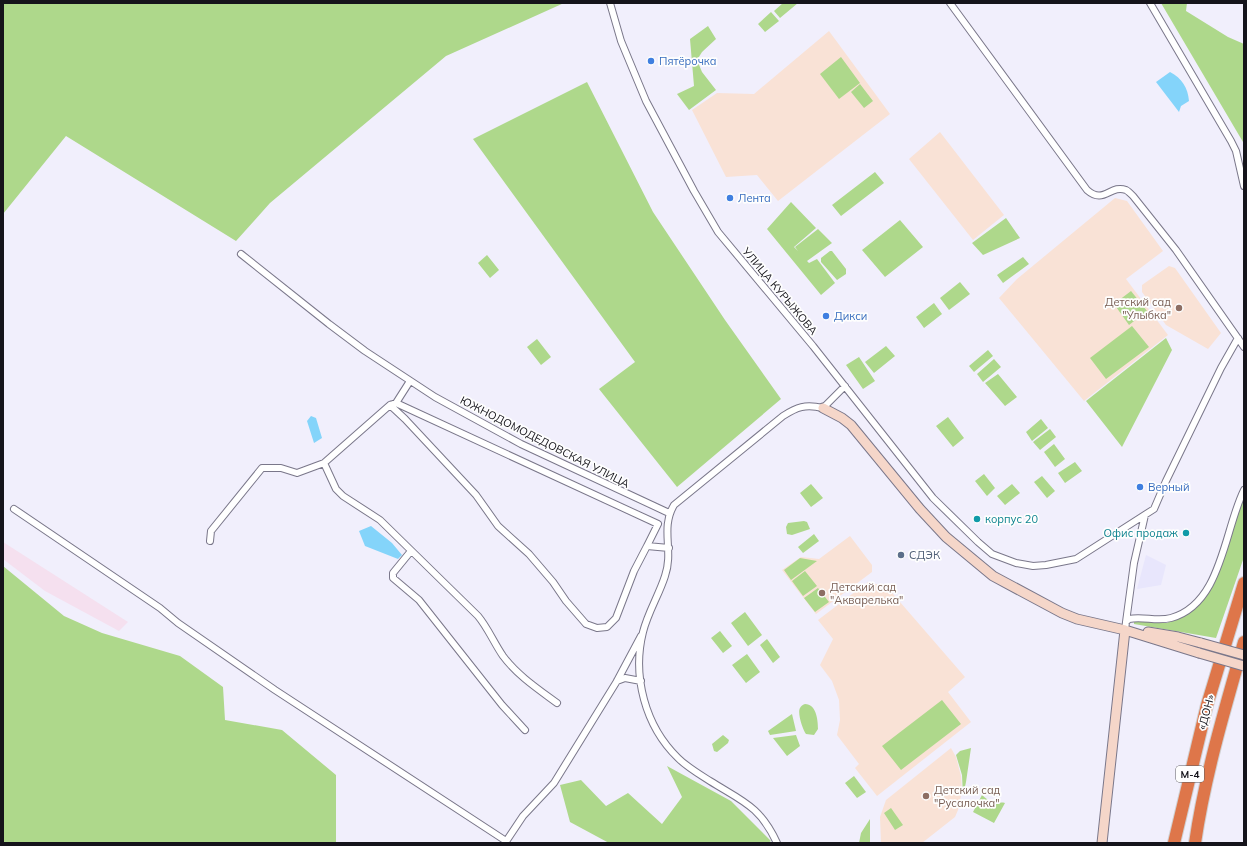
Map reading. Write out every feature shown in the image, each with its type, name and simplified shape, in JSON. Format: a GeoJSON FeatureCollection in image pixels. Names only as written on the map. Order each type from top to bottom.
{"type":"FeatureCollection","features":[{"type":"Feature","properties":{"kind":"highway","name":"«ДОН»"},"geometry":{"type":"LineString","coordinates":[[1174,843],[1194,755],[1244,583]]}},
{"type":"Feature","properties":{"kind":"highway","name":"«ДОН»"},"geometry":{"type":"LineString","coordinates":[[1195,843],[1200,809],[1220,725],[1244,642]]}},
{"type":"Feature","properties":{"kind":"street","name":"УЛИЦА КУРЫЖОВА"},"geometry":{"type":"LineString","coordinates":[[610,3],[621,41],[646,101],[694,191],[718,232],[794,322],[933,498],[978,542],[992,554],[1016,563],[1033,566],[1046,565],[1076,559],[1144,515]]}},
{"type":"Feature","properties":{"kind":"street"},"geometry":{"type":"LineString","coordinates":[[950,3],[1087,190],[1098,196],[1119,189],[1126,190],[1133,196],[1176,250],[1244,347]]}},
{"type":"Feature","properties":{"kind":"street"},"geometry":{"type":"LineString","coordinates":[[1150,3],[1231,141],[1236,151],[1244,186]]}},
{"type":"Feature","properties":{"kind":"street","name":"ЮЖНОДОМОДЕДОВСКАЯ УЛИЦА"},"geometry":{"type":"LineString","coordinates":[[241,254],[328,324],[434,397],[498,432],[669,513]]}},
{"type":"Feature","properties":{"kind":"street"},"geometry":{"type":"LineString","coordinates":[[1102,843],[1134,563],[1144,515],[1154,509],[1221,368],[1238,338]]}},
{"type":"Feature","properties":{"kind":"street"},"geometry":{"type":"LineString","coordinates":[[210,541],[211,531],[262,468],[281,468],[296,473],[324,463],[390,405],[396,403],[410,381]]}},
{"type":"Feature","properties":{"kind":"street"},"geometry":{"type":"LineString","coordinates":[[823,408],[845,386]]}},
{"type":"Feature","properties":{"kind":"street"},"geometry":{"type":"LineString","coordinates":[[390,405],[476,495],[498,526],[529,554],[586,624],[597,628],[607,627],[616,618],[634,571],[658,524],[396,403]]}},
{"type":"Feature","properties":{"kind":"street"},"geometry":{"type":"LineString","coordinates":[[14,509],[160,608],[178,623],[275,690],[506,842],[523,816],[554,783],[617,681],[643,632],[649,613],[665,576],[668,564],[667,522],[669,513],[674,505],[783,416],[801,407],[811,406],[823,408],[842,418],[851,425],[925,515],[946,537],[993,576],[1077,620],[1126,626],[1178,637],[1244,655]]}},
{"type":"Feature","properties":{"kind":"street"},"geometry":{"type":"LineString","coordinates":[[324,463],[336,489],[380,520],[478,616],[487,627],[503,655],[512,666],[528,681],[557,703]]}},
{"type":"Feature","properties":{"kind":"street"},"geometry":{"type":"LineString","coordinates":[[1126,626],[1129,619],[1133,618],[1160,620],[1183,614],[1190,609],[1204,593],[1218,566],[1244,490]]}},
{"type":"Feature","properties":{"kind":"street"},"geometry":{"type":"LineString","coordinates":[[647,546],[668,548]]}},
{"type":"Feature","properties":{"kind":"street"},"geometry":{"type":"LineString","coordinates":[[411,551],[393,573],[393,578],[419,600],[502,705],[525,730]]}},
{"type":"Feature","properties":{"kind":"street"},"geometry":{"type":"LineString","coordinates":[[1126,626],[1199,653],[1244,666]]}},
{"type":"Feature","properties":{"kind":"street"},"geometry":{"type":"LineString","coordinates":[[643,632],[640,682],[645,703],[658,733],[677,757],[696,772],[758,812],[766,822],[777,843]]}},
{"type":"Feature","properties":{"kind":"street"},"geometry":{"type":"LineString","coordinates":[[617,681],[625,678],[640,682]]}},
{"type":"Feature","properties":{"kind":"shaded area"},"geometry":{"type":"Polygon","coordinates":[[[829,31],[890,114],[778,201],[757,175],[726,177],[692,110],[717,93],[754,94],[829,31]]]}},
{"type":"Feature","properties":{"kind":"shaded area"},"geometry":{"type":"Polygon","coordinates":[[[940,132],[1004,215],[973,240],[909,159],[940,132]]]}},
{"type":"Feature","properties":{"kind":"shaded area"},"geometry":{"type":"Polygon","coordinates":[[[1115,198],[1127,201],[1163,251],[1126,279],[1168,335],[1084,401],[999,298],[1017,279],[1115,198]]]}},
{"type":"Feature","properties":{"kind":"shaded area","name":"Детский сад \"Улыбка\""},"geometry":{"type":"Polygon","coordinates":[[[1169,266],[1175,268],[1221,333],[1208,349],[1166,325],[1142,292],[1142,285],[1169,266]]]}},
{"type":"Feature","properties":{"kind":"shaded area","name":"Детский сад \"Акварелька\""},"geometry":{"type":"Polygon","coordinates":[[[850,536],[872,565],[872,572],[816,614],[782,570],[801,557],[819,559],[850,536]]]}},
{"type":"Feature","properties":{"kind":"shaded area"},"geometry":{"type":"Polygon","coordinates":[[[3,542],[128,622],[119,631],[45,591],[3,559],[3,542]]]}},
{"type":"Feature","properties":{"kind":"shaded area"},"geometry":{"type":"Polygon","coordinates":[[[1146,555],[1166,565],[1161,585],[1137,589],[1146,555]]]}},
{"type":"Feature","properties":{"kind":"shaded area"},"geometry":{"type":"Polygon","coordinates":[[[868,582],[887,587],[965,677],[948,692],[971,722],[877,796],[855,768],[859,764],[837,735],[840,720],[839,700],[832,681],[820,665],[833,639],[818,620],[868,582]]]}},
{"type":"Feature","properties":{"kind":"shaded area","name":"Детский сад \"Русалочка\""},"geometry":{"type":"Polygon","coordinates":[[[951,748],[956,757],[961,776],[962,791],[955,817],[922,843],[881,843],[880,817],[886,800],[951,748]]]}},
{"type":"Feature","properties":{"kind":"green space"},"geometry":{"type":"Polygon","coordinates":[[[3,3],[564,3],[446,56],[270,203],[236,241],[66,136],[3,214],[3,3]]]}},
{"type":"Feature","properties":{"kind":"green space"},"geometry":{"type":"Polygon","coordinates":[[[783,3],[798,3],[780,18],[774,11],[783,3]]]}},
{"type":"Feature","properties":{"kind":"green space"},"geometry":{"type":"Polygon","coordinates":[[[1161,3],[1187,3],[1186,11],[1228,37],[1244,44],[1244,167],[1243,142],[1161,3]]]}},
{"type":"Feature","properties":{"kind":"green space"},"geometry":{"type":"Polygon","coordinates":[[[771,12],[779,21],[765,32],[758,24],[771,12]]]}},
{"type":"Feature","properties":{"kind":"green space"},"geometry":{"type":"Polygon","coordinates":[[[708,26],[716,39],[702,52],[697,60],[702,72],[716,90],[689,110],[677,94],[694,86],[690,39],[708,26]]]}},
{"type":"Feature","properties":{"kind":"green space"},"geometry":{"type":"Polygon","coordinates":[[[841,57],[860,83],[839,99],[820,74],[841,57]]]}},
{"type":"Feature","properties":{"kind":"green space"},"geometry":{"type":"Polygon","coordinates":[[[587,82],[653,212],[725,320],[781,399],[677,487],[599,389],[635,362],[473,139],[587,82]]]}},
{"type":"Feature","properties":{"kind":"green space"},"geometry":{"type":"Polygon","coordinates":[[[860,84],[873,101],[864,108],[851,92],[860,84]]]}},
{"type":"Feature","properties":{"kind":"green space"},"geometry":{"type":"Polygon","coordinates":[[[875,172],[884,183],[841,216],[832,205],[875,172]]]}},
{"type":"Feature","properties":{"kind":"green space"},"geometry":{"type":"Polygon","coordinates":[[[791,202],[816,228],[794,247],[798,251],[795,247],[818,229],[832,243],[807,261],[809,263],[817,259],[835,283],[821,295],[767,229],[791,202]]]}},
{"type":"Feature","properties":{"kind":"green space"},"geometry":{"type":"Polygon","coordinates":[[[1006,218],[1020,238],[983,255],[972,243],[1006,218]]]}},
{"type":"Feature","properties":{"kind":"green space"},"geometry":{"type":"Polygon","coordinates":[[[900,220],[923,247],[885,277],[862,250],[900,220]]]}},
{"type":"Feature","properties":{"kind":"green space"},"geometry":{"type":"Polygon","coordinates":[[[832,251],[846,269],[846,274],[837,280],[821,262],[821,258],[832,251]]]}},
{"type":"Feature","properties":{"kind":"green space"},"geometry":{"type":"Polygon","coordinates":[[[487,255],[499,270],[490,278],[478,263],[487,255]]]}},
{"type":"Feature","properties":{"kind":"green space"},"geometry":{"type":"Polygon","coordinates":[[[1023,257],[1029,264],[1003,283],[997,275],[1023,257]]]}},
{"type":"Feature","properties":{"kind":"green space"},"geometry":{"type":"Polygon","coordinates":[[[960,282],[970,294],[949,310],[940,298],[960,282]]]}},
{"type":"Feature","properties":{"kind":"green space"},"geometry":{"type":"Polygon","coordinates":[[[1131,291],[1147,311],[1129,325],[1114,304],[1131,291]]]}},
{"type":"Feature","properties":{"kind":"green space"},"geometry":{"type":"Polygon","coordinates":[[[934,303],[942,314],[924,328],[916,317],[934,303]]]}},
{"type":"Feature","properties":{"kind":"green space"},"geometry":{"type":"Polygon","coordinates":[[[1132,326],[1149,347],[1106,379],[1090,358],[1132,326]]]}},
{"type":"Feature","properties":{"kind":"green space"},"geometry":{"type":"Polygon","coordinates":[[[1166,338],[1172,350],[1122,447],[1086,401],[1166,338]]]}},
{"type":"Feature","properties":{"kind":"green space"},"geometry":{"type":"Polygon","coordinates":[[[537,339],[551,357],[541,365],[527,347],[537,339]]]}},
{"type":"Feature","properties":{"kind":"green space"},"geometry":{"type":"Polygon","coordinates":[[[886,346],[895,356],[874,373],[865,362],[886,346]]]}},
{"type":"Feature","properties":{"kind":"green space"},"geometry":{"type":"Polygon","coordinates":[[[988,350],[993,356],[974,372],[969,366],[988,350]]]}},
{"type":"Feature","properties":{"kind":"green space"},"geometry":{"type":"Polygon","coordinates":[[[859,357],[875,381],[863,389],[846,365],[859,357]]]}},
{"type":"Feature","properties":{"kind":"green space"},"geometry":{"type":"Polygon","coordinates":[[[994,359],[1001,367],[983,382],[977,374],[994,359]]]}},
{"type":"Feature","properties":{"kind":"green space"},"geometry":{"type":"Polygon","coordinates":[[[998,374],[1017,397],[1005,406],[985,383],[998,374]]]}},
{"type":"Feature","properties":{"kind":"green space"},"geometry":{"type":"Polygon","coordinates":[[[948,417],[964,438],[953,447],[936,426],[948,417]]]}},
{"type":"Feature","properties":{"kind":"green space"},"geometry":{"type":"Polygon","coordinates":[[[1041,419],[1048,428],[1032,441],[1026,432],[1041,419]]]}},
{"type":"Feature","properties":{"kind":"green space"},"geometry":{"type":"Polygon","coordinates":[[[1050,429],[1056,437],[1040,450],[1033,442],[1050,429]]]}},
{"type":"Feature","properties":{"kind":"green space"},"geometry":{"type":"Polygon","coordinates":[[[1054,444],[1065,459],[1055,467],[1044,452],[1054,444]]]}},
{"type":"Feature","properties":{"kind":"green space"},"geometry":{"type":"Polygon","coordinates":[[[1075,462],[1082,471],[1065,483],[1058,473],[1075,462]]]}},
{"type":"Feature","properties":{"kind":"green space"},"geometry":{"type":"Polygon","coordinates":[[[984,474],[995,488],[987,496],[975,481],[984,474]]]}},
{"type":"Feature","properties":{"kind":"green space"},"geometry":{"type":"Polygon","coordinates":[[[1042,476],[1055,491],[1047,498],[1034,482],[1042,476]]]}},
{"type":"Feature","properties":{"kind":"green space"},"geometry":{"type":"Polygon","coordinates":[[[811,484],[823,498],[811,507],[800,493],[811,484]]]}},
{"type":"Feature","properties":{"kind":"green space"},"geometry":{"type":"Polygon","coordinates":[[[1012,484],[1020,493],[1005,505],[997,496],[1012,484]]]}},
{"type":"Feature","properties":{"kind":"green space"},"geometry":{"type":"Polygon","coordinates":[[[1244,498],[1244,557],[1216,638],[1134,624],[1134,620],[1167,623],[1191,610],[1219,565],[1225,536],[1244,498]]]}},
{"type":"Feature","properties":{"kind":"green space"},"geometry":{"type":"Polygon","coordinates":[[[807,522],[810,529],[792,535],[787,534],[786,527],[788,523],[807,522]]]}},
{"type":"Feature","properties":{"kind":"green space"},"geometry":{"type":"Polygon","coordinates":[[[814,534],[819,541],[803,553],[798,547],[814,534]]]}},
{"type":"Feature","properties":{"kind":"green space"},"geometry":{"type":"Polygon","coordinates":[[[800,558],[817,561],[791,580],[784,570],[800,558]]]}},
{"type":"Feature","properties":{"kind":"green space"},"geometry":{"type":"Polygon","coordinates":[[[3,566],[64,616],[102,633],[180,656],[223,687],[225,720],[282,730],[336,775],[336,843],[3,843],[3,566]]]}},
{"type":"Feature","properties":{"kind":"green space"},"geometry":{"type":"Polygon","coordinates":[[[805,571],[817,586],[803,596],[792,581],[805,571]]]}},
{"type":"Feature","properties":{"kind":"green space"},"geometry":{"type":"Polygon","coordinates":[[[818,588],[829,602],[815,612],[804,598],[818,588]]]}},
{"type":"Feature","properties":{"kind":"green space"},"geometry":{"type":"Polygon","coordinates":[[[745,612],[762,635],[748,646],[731,623],[745,612]]]}},
{"type":"Feature","properties":{"kind":"green space"},"geometry":{"type":"Polygon","coordinates":[[[720,631],[732,646],[723,653],[711,638],[720,631]]]}},
{"type":"Feature","properties":{"kind":"green space"},"geometry":{"type":"Polygon","coordinates":[[[767,639],[780,657],[773,663],[760,645],[767,639]]]}},
{"type":"Feature","properties":{"kind":"green space"},"geometry":{"type":"Polygon","coordinates":[[[747,654],[760,672],[746,683],[732,665],[747,654]]]}},
{"type":"Feature","properties":{"kind":"green space"},"geometry":{"type":"Polygon","coordinates":[[[942,700],[961,724],[901,770],[882,746],[942,700]]]}},
{"type":"Feature","properties":{"kind":"green space"},"geometry":{"type":"Polygon","coordinates":[[[805,704],[812,706],[816,713],[818,729],[814,735],[806,734],[803,729],[799,710],[801,706],[805,704]]]}},
{"type":"Feature","properties":{"kind":"green space"},"geometry":{"type":"Polygon","coordinates":[[[792,714],[796,731],[770,735],[768,731],[792,714]]]}},
{"type":"Feature","properties":{"kind":"green space"},"geometry":{"type":"Polygon","coordinates":[[[723,735],[729,740],[728,743],[717,752],[714,751],[712,744],[723,735]]]}},
{"type":"Feature","properties":{"kind":"green space"},"geometry":{"type":"Polygon","coordinates":[[[796,735],[800,746],[787,756],[773,738],[796,735]]]}},
{"type":"Feature","properties":{"kind":"green space"},"geometry":{"type":"Polygon","coordinates":[[[971,748],[963,796],[962,775],[956,755],[960,751],[971,748]]]}},
{"type":"Feature","properties":{"kind":"green space"},"geometry":{"type":"Polygon","coordinates":[[[667,766],[731,801],[771,841],[768,843],[609,843],[570,822],[560,785],[581,780],[606,806],[628,793],[662,824],[682,797],[667,766]]]}},
{"type":"Feature","properties":{"kind":"green space"},"geometry":{"type":"Polygon","coordinates":[[[854,776],[866,792],[857,798],[845,783],[854,776]]]}},
{"type":"Feature","properties":{"kind":"green space"},"geometry":{"type":"Polygon","coordinates":[[[982,795],[994,803],[1005,803],[994,823],[973,812],[982,795]]]}},
{"type":"Feature","properties":{"kind":"green space"},"geometry":{"type":"Polygon","coordinates":[[[891,808],[903,825],[895,830],[884,813],[891,808]]]}},
{"type":"Feature","properties":{"kind":"green space"},"geometry":{"type":"Polygon","coordinates":[[[870,819],[870,843],[859,843],[861,833],[870,819]]]}},
{"type":"Feature","properties":{"kind":"water"},"geometry":{"type":"Polygon","coordinates":[[[1170,72],[1178,77],[1184,84],[1188,96],[1189,101],[1181,106],[1179,112],[1156,82],[1170,72]]]}},
{"type":"Feature","properties":{"kind":"water"},"geometry":{"type":"Polygon","coordinates":[[[311,416],[316,418],[322,438],[314,443],[307,421],[311,416]]]}},
{"type":"Feature","properties":{"kind":"water"},"geometry":{"type":"Polygon","coordinates":[[[371,526],[392,543],[402,555],[398,559],[365,546],[359,531],[371,526]]]}},
{"type":"Feature","properties":{"kind":"place","name":"Пятёрочка"},"geometry":{"type":"Point","coordinates":[651,61]}},
{"type":"Feature","properties":{"kind":"place","name":"Лента"},"geometry":{"type":"Point","coordinates":[730,198]}},
{"type":"Feature","properties":{"kind":"place","name":"Детский сад \"Улыбка\""},"geometry":{"type":"Point","coordinates":[1179,308]}},
{"type":"Feature","properties":{"kind":"place","name":"Дикси"},"geometry":{"type":"Point","coordinates":[826,316]}},
{"type":"Feature","properties":{"kind":"place","name":"Верный"},"geometry":{"type":"Point","coordinates":[1140,487]}},
{"type":"Feature","properties":{"kind":"place","name":"корпус 20"},"geometry":{"type":"Point","coordinates":[977,519]}},
{"type":"Feature","properties":{"kind":"place","name":"Офис продаж"},"geometry":{"type":"Point","coordinates":[1186,533]}},
{"type":"Feature","properties":{"kind":"place","name":"СДЭК"},"geometry":{"type":"Point","coordinates":[901,555]}},
{"type":"Feature","properties":{"kind":"place","name":"Детский сад \"Акварелька\""},"geometry":{"type":"Point","coordinates":[822,593]}},
{"type":"Feature","properties":{"kind":"place","name":"Детский сад \"Русалочка\""},"geometry":{"type":"Point","coordinates":[926,796]}}]}
